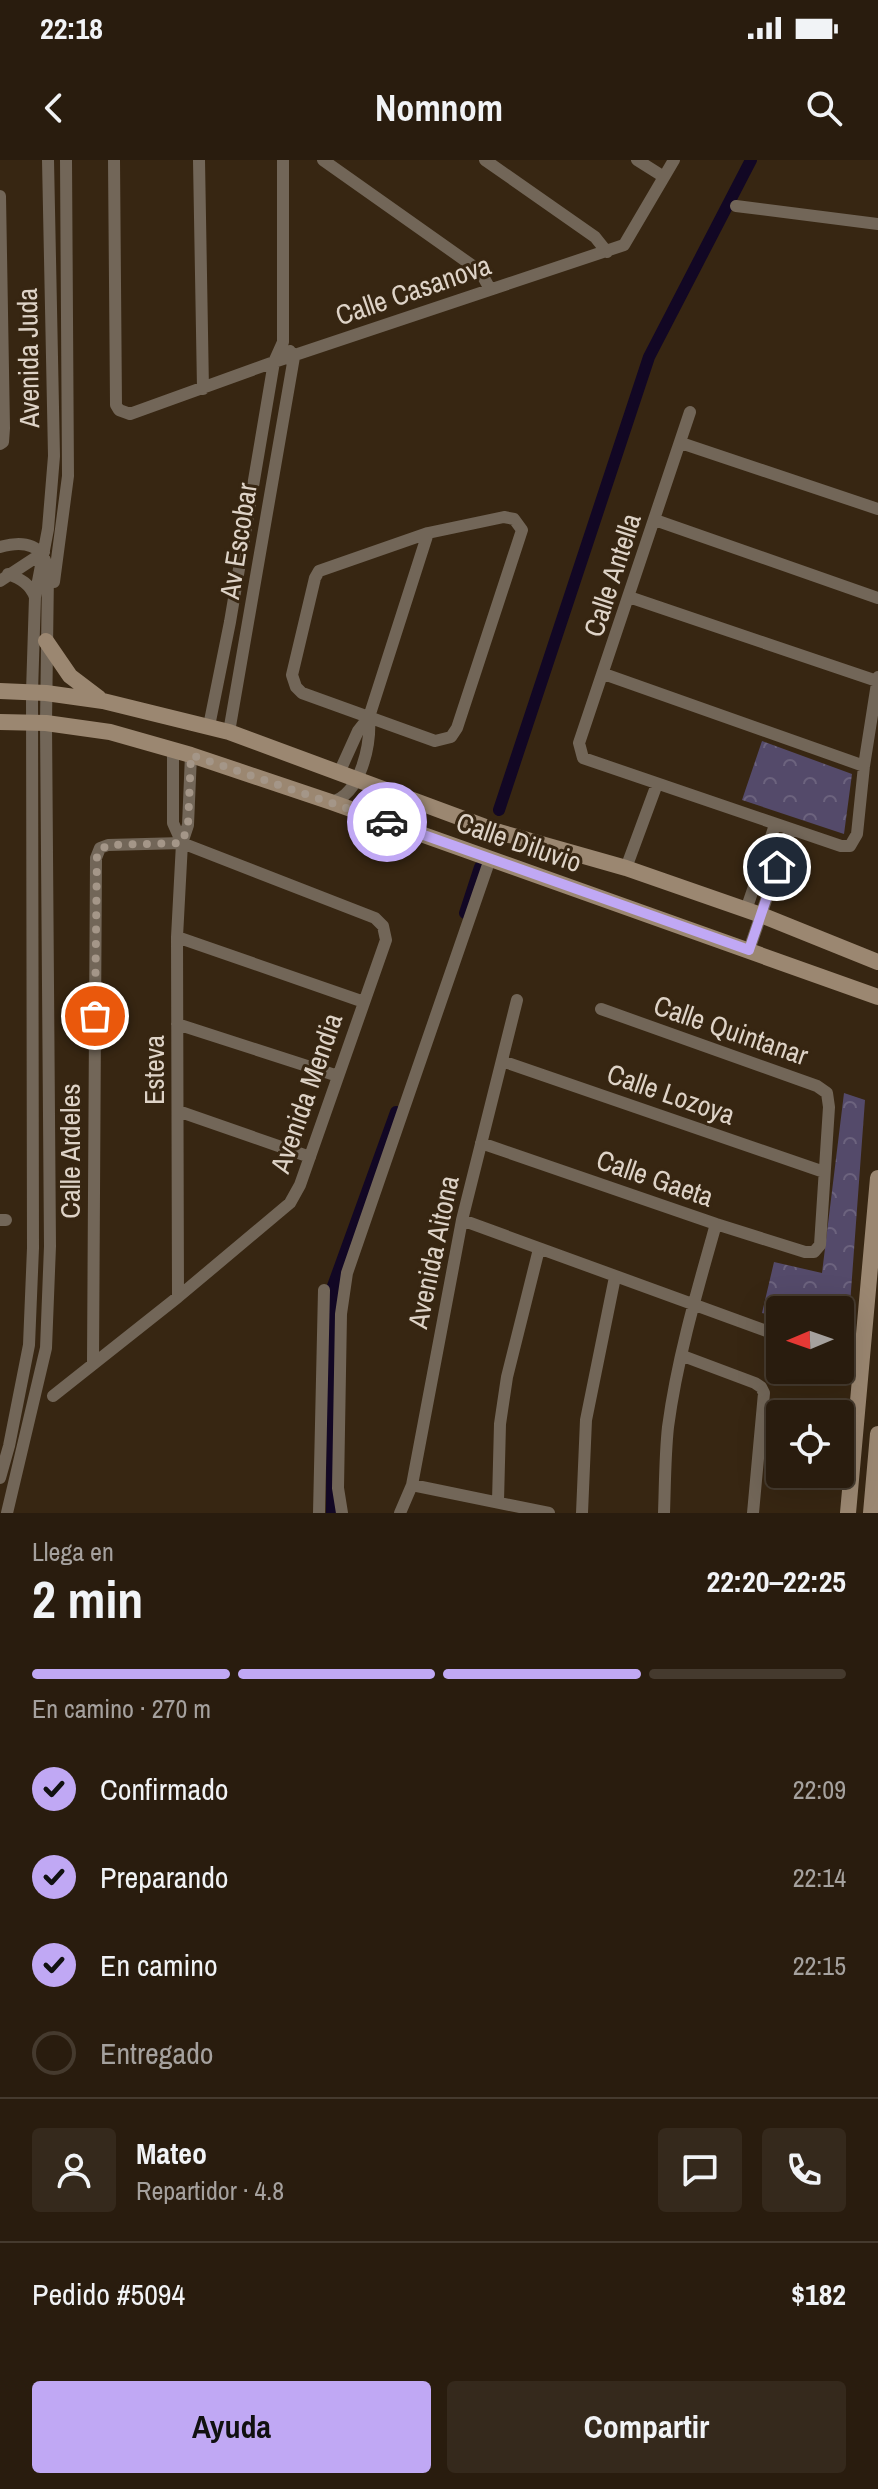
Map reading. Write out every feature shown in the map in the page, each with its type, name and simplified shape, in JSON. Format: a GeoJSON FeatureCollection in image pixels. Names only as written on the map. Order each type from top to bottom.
{"type":"FeatureCollection","features":[{"type":"Feature","properties":{"kind":"street","name":"Avenida Juda"},"geometry":{"type":"LineString","coordinates":[[39,722],[35,597],[48,529],[54,456],[48,160]]}},
{"type":"Feature","properties":{"kind":"street","name":"Avenida Juda"},"geometry":{"type":"LineString","coordinates":[[39,692],[68,476],[66,160]]}},
{"type":"Feature","properties":{"kind":"street","name":"Calle Casanova"},"geometry":{"type":"LineString","coordinates":[[114,160],[116,405],[125,414],[135,414],[274,362],[624,245],[674,160]]}},
{"type":"Feature","properties":{"kind":"street"},"geometry":{"type":"LineString","coordinates":[[199,160],[203,389]]}},
{"type":"Feature","properties":{"kind":"street"},"geometry":{"type":"LineString","coordinates":[[209,726],[274,362],[283,342],[283,160]]}},
{"type":"Feature","properties":{"kind":"street"},"geometry":{"type":"LineString","coordinates":[[323,160],[480,271],[490,289]]}},
{"type":"Feature","properties":{"kind":"street"},"geometry":{"type":"LineString","coordinates":[[485,160],[595,237],[607,252]]}},
{"type":"Feature","properties":{"kind":"street"},"geometry":{"type":"LineString","coordinates":[[637,160],[664,177]]}},
{"type":"Feature","properties":{"kind":"street"},"geometry":{"type":"LineString","coordinates":[[0,196],[4,428],[3,442],[0,444]]}},
{"type":"Feature","properties":{"kind":"street"},"geometry":{"type":"LineString","coordinates":[[736,206],[878,224]]}},
{"type":"Feature","properties":{"kind":"street"},"geometry":{"type":"LineString","coordinates":[[283,342],[294,357]]}},
{"type":"Feature","properties":{"kind":"street","name":"Av Escobar"},"geometry":{"type":"LineString","coordinates":[[229,732],[294,357]]}},
{"type":"Feature","properties":{"kind":"street","name":"Calle Antella"},"geometry":{"type":"LineString","coordinates":[[657,784],[586,761],[580,753],[579,743],[690,412]]}},
{"type":"Feature","properties":{"kind":"street"},"geometry":{"type":"LineString","coordinates":[[681,443],[878,509]]}},
{"type":"Feature","properties":{"kind":"street","name":"Avenida Juda"},"geometry":{"type":"LineString","coordinates":[[41,554],[53,545],[60,500],[68,476]]}},
{"type":"Feature","properties":{"kind":"street"},"geometry":{"type":"LineString","coordinates":[[249,514],[267,512]]}},
{"type":"Feature","properties":{"kind":"street"},"geometry":{"type":"LineString","coordinates":[[504,517],[517,522],[522,530],[457,728],[447,739],[435,741],[302,693],[292,675],[315,578],[322,569],[428,533],[504,517]]}},
{"type":"Feature","properties":{"kind":"street"},"geometry":{"type":"LineString","coordinates":[[655,520],[878,598]]}},
{"type":"Feature","properties":{"kind":"street"},"geometry":{"type":"LineString","coordinates":[[0,547],[48,529]]}},
{"type":"Feature","properties":{"kind":"street"},"geometry":{"type":"LineString","coordinates":[[331,802],[347,796],[368,745],[369,717],[428,533]]}},
{"type":"Feature","properties":{"kind":"street"},"geometry":{"type":"LineString","coordinates":[[4,578],[41,554],[29,544],[17,542]]}},
{"type":"Feature","properties":{"kind":"street","name":"Avenida Juda"},"geometry":{"type":"LineString","coordinates":[[41,554],[46,559],[48,573],[46,635]]}},
{"type":"Feature","properties":{"kind":"street"},"geometry":{"type":"LineString","coordinates":[[4,578],[24,582],[35,597]]}},
{"type":"Feature","properties":{"kind":"street"},"geometry":{"type":"LineString","coordinates":[[626,868],[657,784],[841,846],[853,844],[857,834],[878,679],[629,597]]}},
{"type":"Feature","properties":{"kind":"street"},"geometry":{"type":"LineString","coordinates":[[46,635],[70,676],[103,701]]}},
{"type":"Feature","properties":{"kind":"street"},"geometry":{"type":"LineString","coordinates":[[604,674],[864,766]]}},
{"type":"Feature","properties":{"kind":"street","name":"Calle Diluvio"},"geometry":{"type":"LineString","coordinates":[[0,691],[39,692],[103,701],[229,732],[499,832],[626,868],[754,913],[878,962]]}},
{"type":"Feature","properties":{"kind":"street"},"geometry":{"type":"LineString","coordinates":[[339,773],[358,731],[369,717]]}},
{"type":"Feature","properties":{"kind":"street","name":"Calle Diluvio"},"geometry":{"type":"LineString","coordinates":[[0,722],[39,722],[136,738],[191,755],[878,997]]}},
{"type":"Feature","properties":{"kind":"street"},"geometry":{"type":"LineString","coordinates":[[0,1478],[29,1345],[33,1248],[39,722]]}},
{"type":"Feature","properties":{"kind":"street"},"geometry":{"type":"LineString","coordinates":[[7,1513],[46,1348],[50,1246],[39,722]]}},
{"type":"Feature","properties":{"kind":"street","name":"Esteva"},"geometry":{"type":"LineString","coordinates":[[173,751],[173,823],[182,843]]}},
{"type":"Feature","properties":{"kind":"street","name":"Esteva"},"geometry":{"type":"LineString","coordinates":[[178,1297],[177,937],[191,755]]}},
{"type":"Feature","properties":{"kind":"street"},"geometry":{"type":"LineString","coordinates":[[749,950],[754,913],[775,825]]}},
{"type":"Feature","properties":{"kind":"street"},"geometry":{"type":"LineString","coordinates":[[754,913],[790,830]]}},
{"type":"Feature","properties":{"kind":"street"},"geometry":{"type":"LineString","coordinates":[[342,1513],[338,1488],[340,1330],[347,1273],[499,832]]}},
{"type":"Feature","properties":{"kind":"street","name":"Calle Ardeles"},"geometry":{"type":"LineString","coordinates":[[93,1363],[97,852],[103,846],[182,843]]}},
{"type":"Feature","properties":{"kind":"street","name":"Avenida Mendia"},"geometry":{"type":"LineString","coordinates":[[53,1396],[285,1209],[300,1185],[386,940],[383,926],[375,918],[182,843]]}},
{"type":"Feature","properties":{"kind":"street"},"geometry":{"type":"LineString","coordinates":[[177,937],[364,1002]]}},
{"type":"Feature","properties":{"kind":"street","name":"Avenida Aitona"},"geometry":{"type":"LineString","coordinates":[[400,1513],[412,1485],[462,1220],[517,1000]]}},
{"type":"Feature","properties":{"kind":"street","name":"Calle Quintanar"},"geometry":{"type":"LineString","coordinates":[[601,1009],[817,1086],[827,1093],[829,1107],[820,1245],[814,1252]]}},
{"type":"Feature","properties":{"kind":"street"},"geometry":{"type":"LineString","coordinates":[[177,1024],[338,1076]]}},
{"type":"Feature","properties":{"kind":"street","name":"Calle Lozoya"},"geometry":{"type":"LineString","coordinates":[[502,1061],[824,1172]]}},
{"type":"Feature","properties":{"kind":"street"},"geometry":{"type":"LineString","coordinates":[[178,1111],[310,1157]]}},
{"type":"Feature","properties":{"kind":"street","name":"Calle Gaeta"},"geometry":{"type":"LineString","coordinates":[[481,1143],[716,1224],[805,1252],[814,1252]]}},
{"type":"Feature","properties":{"kind":"street"},"geometry":{"type":"LineString","coordinates":[[854,1410],[876,1224],[878,1178]]}},
{"type":"Feature","properties":{"kind":"street"},"geometry":{"type":"LineString","coordinates":[[462,1220],[766,1331]]}},
{"type":"Feature","properties":{"kind":"street"},"geometry":{"type":"LineString","coordinates":[[664,1513],[668,1431],[693,1306],[716,1224]]}},
{"type":"Feature","properties":{"kind":"street"},"geometry":{"type":"LineString","coordinates":[[498,1501],[500,1424],[507,1377],[539,1249]]}},
{"type":"Feature","properties":{"kind":"street"},"geometry":{"type":"LineString","coordinates":[[582,1513],[586,1420],[615,1277]]}},
{"type":"Feature","properties":{"kind":"street"},"geometry":{"type":"LineString","coordinates":[[319,1513],[324,1290]]}},
{"type":"Feature","properties":{"kind":"street"},"geometry":{"type":"LineString","coordinates":[[854,1345],[863,1340]]}},
{"type":"Feature","properties":{"kind":"street"},"geometry":{"type":"LineString","coordinates":[[683,1356],[761,1387],[764,1393],[753,1513]]}},
{"type":"Feature","properties":{"kind":"street"},"geometry":{"type":"LineString","coordinates":[[854,1370],[860,1376]]}},
{"type":"Feature","properties":{"kind":"street"},"geometry":{"type":"LineString","coordinates":[[850,1498],[856,1504],[871,1509],[878,1434]]}},
{"type":"Feature","properties":{"kind":"street"},"geometry":{"type":"LineString","coordinates":[[412,1485],[549,1513]]}},
{"type":"Feature","properties":{"kind":"lane"},"geometry":{"type":"LineString","coordinates":[[827,1488],[850,1498]]}},
{"type":"Feature","properties":{"kind":"green space"},"geometry":{"type":"Polygon","coordinates":[[[762,741],[852,774],[844,834],[742,800],[762,741]]]}},
{"type":"Feature","properties":{"kind":"green space"},"geometry":{"type":"Polygon","coordinates":[[[844,1093],[865,1100],[851,1296],[766,1296],[774,1262],[822,1273],[844,1093]]]}},
{"type":"Feature","properties":{"kind":"waterway"},"geometry":{"type":"LineString","coordinates":[[499,810],[649,357],[751,160]]}},
{"type":"Feature","properties":{"kind":"waterway"},"geometry":{"type":"LineString","coordinates":[[465,913],[480,867]]}},
{"type":"Feature","properties":{"kind":"waterway"},"geometry":{"type":"LineString","coordinates":[[332,1513],[333,1286],[396,1112]]}},
{"type":"Feature","properties":{"kind":"way so far"},"geometry":{"type":"LineString","coordinates":[[95,1016],[97,852],[108,845],[182,843],[188,825],[191,755],[387,822]]}},
{"type":"Feature","properties":{"kind":"route"},"geometry":{"type":"LineString","coordinates":[[387,822],[749,950],[777,867]]}}]}
